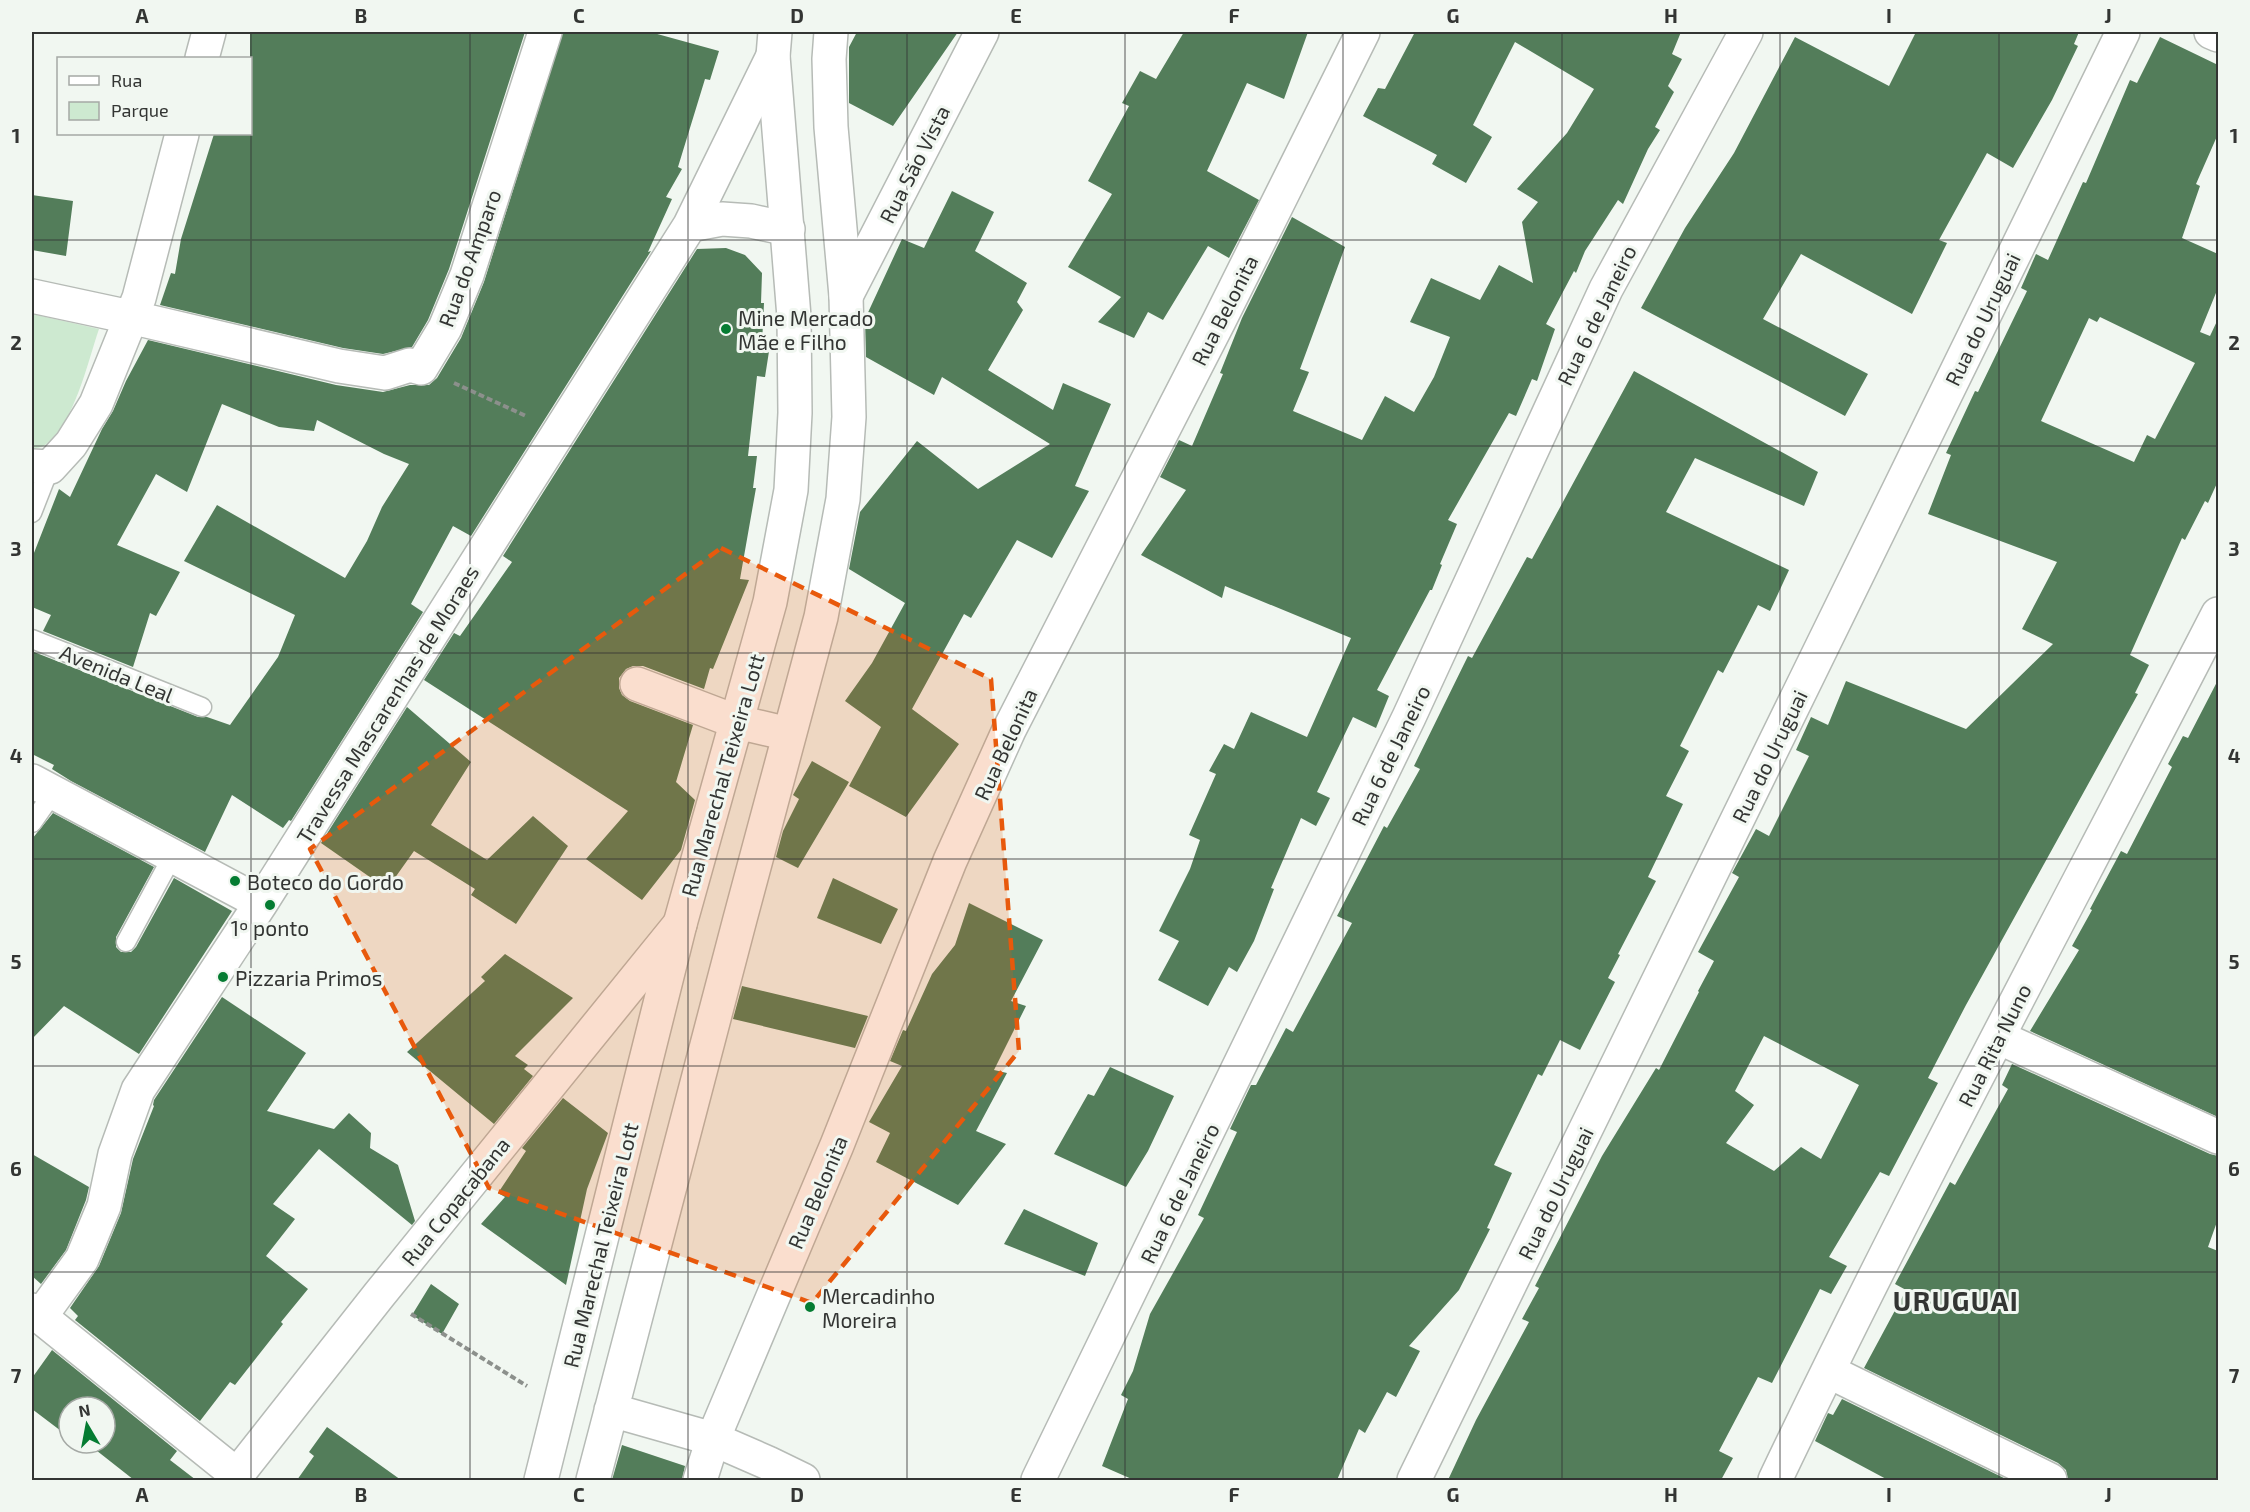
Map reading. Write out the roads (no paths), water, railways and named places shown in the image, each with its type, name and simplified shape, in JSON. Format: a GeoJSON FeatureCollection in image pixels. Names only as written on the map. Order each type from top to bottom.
{"type":"FeatureCollection","features":[{"type":"Feature","properties":{"kind":"street"},"geometry":{"type":"LineString","coordinates":[[202,57],[209,32]]}},
{"type":"Feature","properties":{"kind":"street","name":"Rua do Amparo"},"geometry":{"type":"LineString","coordinates":[[130,316],[339,366],[385,373],[410,365],[421,368],[445,328],[467,275],[544,32]]}},
{"type":"Feature","properties":{"kind":"street","name":"Rua São Vista"},"geometry":{"type":"LineString","coordinates":[[846,296],[982,32]]}},
{"type":"Feature","properties":{"kind":"street","name":"Rua Belonita"},"geometry":{"type":"LineString","coordinates":[[700,1480],[713,1439],[837,1145],[950,861],[1009,730],[1213,332],[1363,32]]}},
{"type":"Feature","properties":{"kind":"street","name":"Rua 6 de Janeiro"},"geometry":{"type":"LineString","coordinates":[[1038,1480],[1409,717],[1606,289],[1746,32]]}},
{"type":"Feature","properties":{"kind":"street","name":"Rua do Uruguai"},"geometry":{"type":"LineString","coordinates":[[1414,1480],[2123,32]]}},
{"type":"Feature","properties":{"kind":"street"},"geometry":{"type":"LineString","coordinates":[[2211,32],[2218,35]]}},
{"type":"Feature","properties":{"kind":"street","name":"Travessa Mascarenhas de Moraes"},"geometry":{"type":"LineString","coordinates":[[36,1314],[82,1258],[104,1206],[115,1154],[138,1090],[261,903],[690,225],[774,44]]}},
{"type":"Feature","properties":{"kind":"street","name":"Rua Marechal Teixeira Lott"},"geometry":{"type":"LineString","coordinates":[[540,1480],[680,924],[770,602],[791,490],[795,413],[795,328],[774,44]]}},
{"type":"Feature","properties":{"kind":"street"},"geometry":{"type":"LineString","coordinates":[[593,1480],[821,617],[843,499],[849,417],[846,296],[831,127],[830,45]]}},
{"type":"Feature","properties":{"kind":"street"},"geometry":{"type":"LineString","coordinates":[[41,467],[71,444],[96,404],[139,298],[182,135]]}},
{"type":"Feature","properties":{"kind":"street"},"geometry":{"type":"LineString","coordinates":[[690,225],[722,219],[751,221],[788,229]]}},
{"type":"Feature","properties":{"kind":"street"},"geometry":{"type":"LineString","coordinates":[[32,296],[130,316]]}},
{"type":"Feature","properties":{"kind":"street","name":"Rua Rita Nuno"},"geometry":{"type":"LineString","coordinates":[[1775,1480],[1998,1037],[2218,614]]}},
{"type":"Feature","properties":{"kind":"street"},"geometry":{"type":"LineString","coordinates":[[637,684],[736,722],[789,734]]}},
{"type":"Feature","properties":{"kind":"street"},"geometry":{"type":"LineString","coordinates":[[42,787],[261,903]]}},
{"type":"Feature","properties":{"kind":"street","name":"Rua Copacabana"},"geometry":{"type":"LineString","coordinates":[[235,1478],[379,1295],[680,924]]}},
{"type":"Feature","properties":{"kind":"street"},"geometry":{"type":"LineString","coordinates":[[1998,1037],[2218,1137]]}},
{"type":"Feature","properties":{"kind":"street"},"geometry":{"type":"LineString","coordinates":[[36,1314],[235,1478]]}},
{"type":"Feature","properties":{"kind":"street"},"geometry":{"type":"LineString","coordinates":[[1828,1371],[2049,1480]]}},
{"type":"Feature","properties":{"kind":"street"},"geometry":{"type":"LineString","coordinates":[[611,1410],[713,1439],[803,1480]]}},
{"type":"Feature","properties":{"kind":"lane"},"geometry":{"type":"LineString","coordinates":[[32,513],[41,467]]}},
{"type":"Feature","properties":{"kind":"lane","name":"Avenida Leal"},"geometry":{"type":"LineString","coordinates":[[32,639],[202,707]]}},
{"type":"Feature","properties":{"kind":"lane"},"geometry":{"type":"LineString","coordinates":[[32,823],[42,787]]}},
{"type":"Feature","properties":{"kind":"lane"},"geometry":{"type":"LineString","coordinates":[[126,942],[173,855]]}},
{"type":"Feature","properties":{"kind":"place","name":"Mine Mercado Mãe e Filho"},"geometry":{"type":"Point","coordinates":[726,329]}},
{"type":"Feature","properties":{"kind":"place","name":"Boteco do Gordo"},"geometry":{"type":"Point","coordinates":[235,881]}},
{"type":"Feature","properties":{"kind":"place","name":"1º ponto"},"geometry":{"type":"Point","coordinates":[270,905]}},
{"type":"Feature","properties":{"kind":"place","name":"Pizzaria Primos"},"geometry":{"type":"Point","coordinates":[223,977]}},
{"type":"Feature","properties":{"kind":"place","name":"Mercadinho Moreira"},"geometry":{"type":"Point","coordinates":[810,1307]}},
{"type":"Feature","properties":{"kind":"district","name":"URUGUAI"},"geometry":{"type":"Point","coordinates":[1956,1300]}}]}
